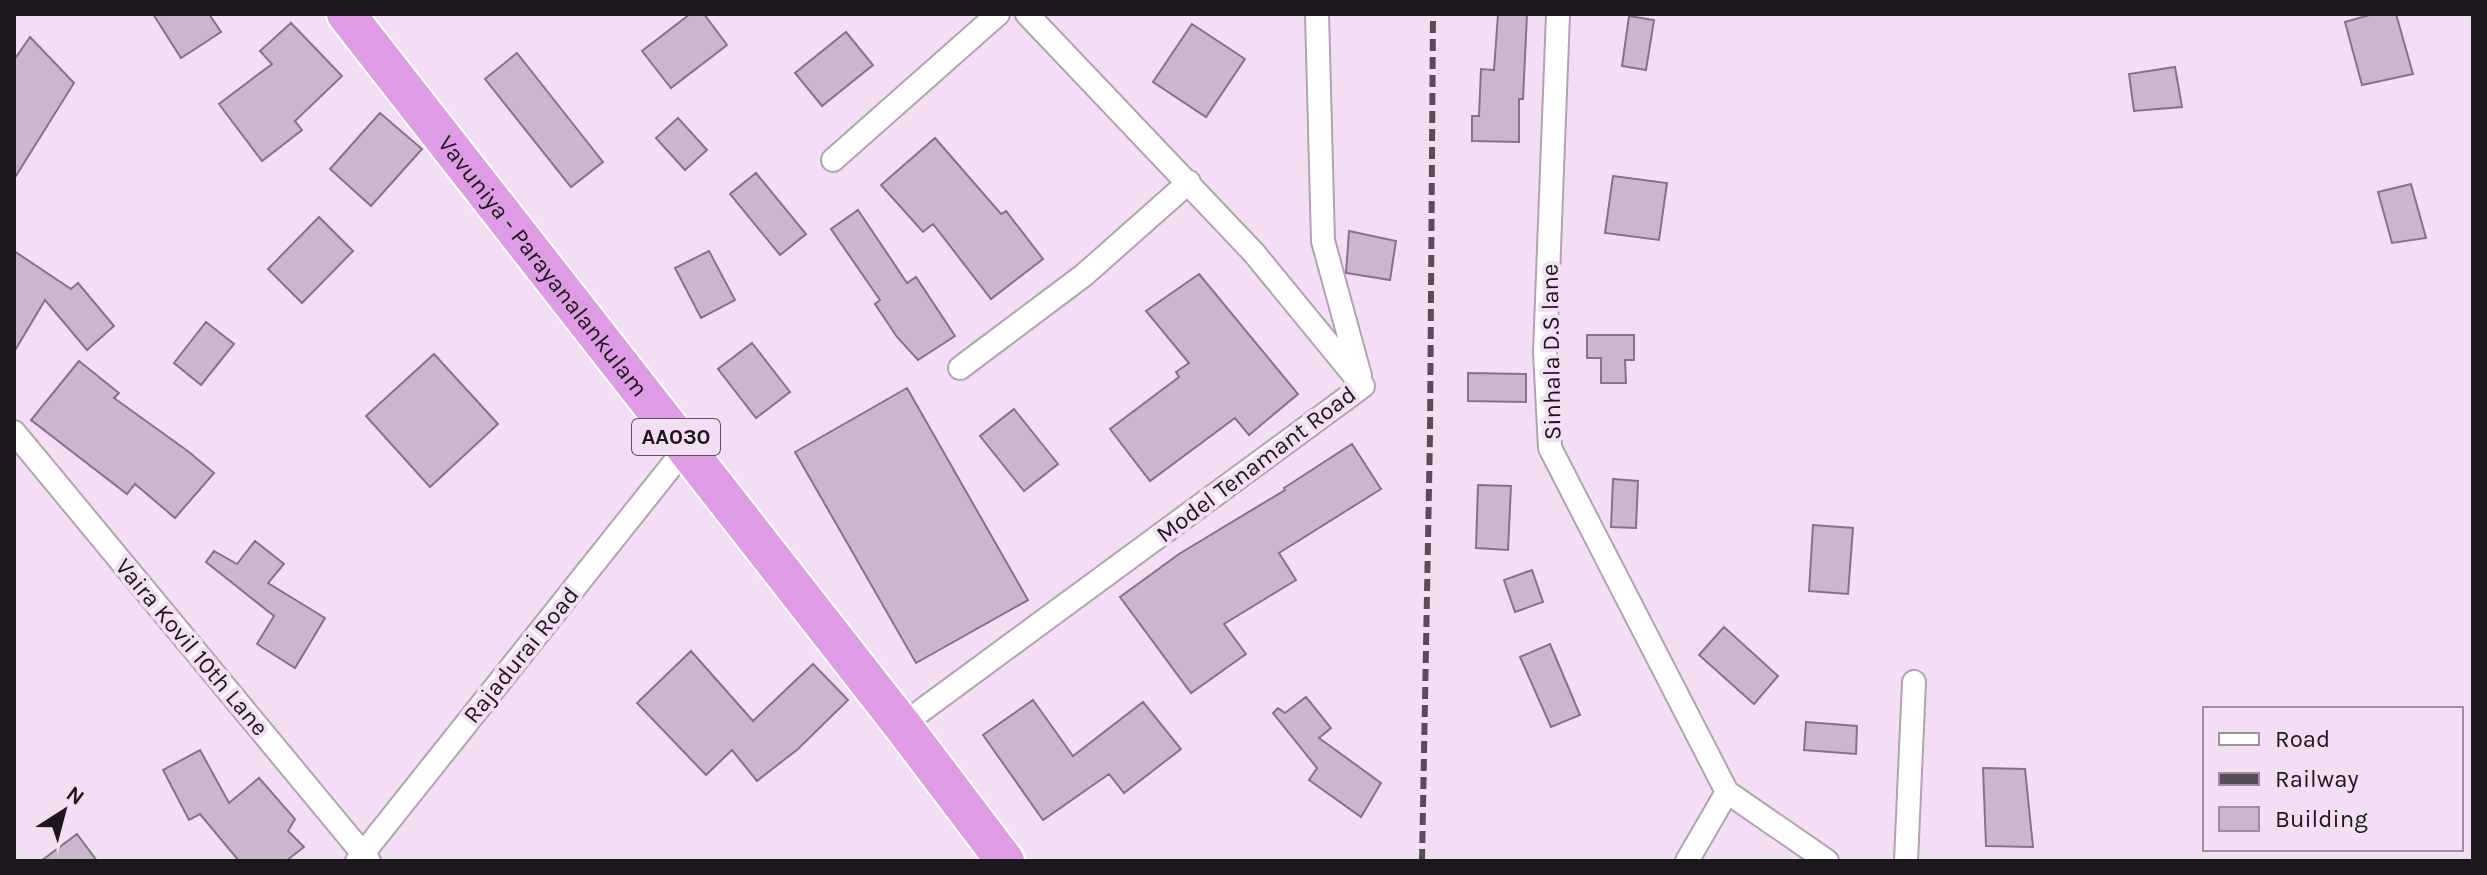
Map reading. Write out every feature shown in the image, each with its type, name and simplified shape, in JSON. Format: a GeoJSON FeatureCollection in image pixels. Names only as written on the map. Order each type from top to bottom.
{"type":"FeatureCollection","features":[{"type":"Feature","properties":{"kind":"highway","name":"Vavuniya - Parayanalankulam"},"geometry":{"type":"LineString","coordinates":[[346,14],[1005,861]]}},
{"type":"Feature","properties":{"kind":"street"},"geometry":{"type":"LineString","coordinates":[[833,160],[998,14]]}},
{"type":"Feature","properties":{"kind":"street","name":"Model Tenamant Road"},"geometry":{"type":"LineString","coordinates":[[902,725],[1363,386],[1254,253],[1027,14]]}},
{"type":"Feature","properties":{"kind":"street"},"geometry":{"type":"LineString","coordinates":[[1317,14],[1323,241],[1363,386]]}},
{"type":"Feature","properties":{"kind":"street","name":"Sinhala D.S lane"},"geometry":{"type":"LineString","coordinates":[[1558,14],[1545,352],[1550,448],[1727,792],[1827,861]]}},
{"type":"Feature","properties":{"kind":"street"},"geometry":{"type":"LineString","coordinates":[[960,368],[1084,275],[1189,182]]}},
{"type":"Feature","properties":{"kind":"street","name":"Vaira Kovil 10th Lane"},"geometry":{"type":"LineString","coordinates":[[14,432],[363,858]]}},
{"type":"Feature","properties":{"kind":"street","name":"Rajadurai Road"},"geometry":{"type":"LineString","coordinates":[[363,858],[685,449]]}},
{"type":"Feature","properties":{"kind":"street"},"geometry":{"type":"LineString","coordinates":[[1906,861],[1914,682]]}},
{"type":"Feature","properties":{"kind":"street"},"geometry":{"type":"LineString","coordinates":[[1687,861],[1727,792]]}},
{"type":"Feature","properties":{"kind":"building"},"geometry":{"type":"Polygon","coordinates":[[[153,14],[209,14],[221,32],[181,58],[153,14]]]}},
{"type":"Feature","properties":{"kind":"building"},"geometry":{"type":"Polygon","coordinates":[[[690,14],[704,14],[727,45],[671,88],[642,51],[690,14]]]}},
{"type":"Feature","properties":{"kind":"building"},"geometry":{"type":"Polygon","coordinates":[[[1498,14],[1527,14],[1523,99],[1519,99],[1519,142],[1472,141],[1472,116],[1479,116],[1481,69],[1494,70],[1498,14]]]}},
{"type":"Feature","properties":{"kind":"building"},"geometry":{"type":"Polygon","coordinates":[[[2373,14],[2396,14],[2413,74],[2362,85],[2345,22],[2373,14]]]}},
{"type":"Feature","properties":{"kind":"building"},"geometry":{"type":"Polygon","coordinates":[[[1629,16],[1654,20],[1646,70],[1622,66],[1629,16]]]}},
{"type":"Feature","properties":{"kind":"building"},"geometry":{"type":"Polygon","coordinates":[[[291,23],[342,76],[295,121],[302,130],[262,161],[219,104],[272,64],[260,51],[291,23]]]}},
{"type":"Feature","properties":{"kind":"building"},"geometry":{"type":"Polygon","coordinates":[[[1192,24],[1245,59],[1206,117],[1153,82],[1192,24]]]}},
{"type":"Feature","properties":{"kind":"building"},"geometry":{"type":"Polygon","coordinates":[[[846,32],[873,65],[822,106],[795,73],[846,32]]]}},
{"type":"Feature","properties":{"kind":"building"},"geometry":{"type":"Polygon","coordinates":[[[30,37],[74,83],[14,179],[14,60],[30,37]]]}},
{"type":"Feature","properties":{"kind":"building"},"geometry":{"type":"Polygon","coordinates":[[[517,53],[603,162],[571,187],[485,79],[517,53]]]}},
{"type":"Feature","properties":{"kind":"building"},"geometry":{"type":"Polygon","coordinates":[[[2175,67],[2182,107],[2134,111],[2129,74],[2175,67]]]}},
{"type":"Feature","properties":{"kind":"building"},"geometry":{"type":"Polygon","coordinates":[[[380,113],[422,149],[371,206],[330,169],[380,113]]]}},
{"type":"Feature","properties":{"kind":"building"},"geometry":{"type":"Polygon","coordinates":[[[678,118],[707,150],[685,170],[656,138],[678,118]]]}},
{"type":"Feature","properties":{"kind":"building"},"geometry":{"type":"Polygon","coordinates":[[[935,138],[1001,214],[1006,211],[1043,259],[991,299],[933,224],[923,232],[881,185],[935,138]]]}},
{"type":"Feature","properties":{"kind":"building"},"geometry":{"type":"Polygon","coordinates":[[[756,173],[806,234],[780,255],[730,194],[756,173]]]}},
{"type":"Feature","properties":{"kind":"building"},"geometry":{"type":"Polygon","coordinates":[[[1613,176],[1667,183],[1659,240],[1605,233],[1613,176]]]}},
{"type":"Feature","properties":{"kind":"building"},"geometry":{"type":"Polygon","coordinates":[[[2411,184],[2426,238],[2392,243],[2378,192],[2411,184]]]}},
{"type":"Feature","properties":{"kind":"building"},"geometry":{"type":"Polygon","coordinates":[[[858,210],[907,283],[916,277],[955,336],[918,360],[897,337],[875,304],[880,300],[831,229],[858,210]]]}},
{"type":"Feature","properties":{"kind":"building"},"geometry":{"type":"Polygon","coordinates":[[[319,217],[353,251],[302,303],[268,269],[319,217]]]}},
{"type":"Feature","properties":{"kind":"building"},"geometry":{"type":"Polygon","coordinates":[[[1349,231],[1396,241],[1390,280],[1346,273],[1349,231]]]}},
{"type":"Feature","properties":{"kind":"building"},"geometry":{"type":"Polygon","coordinates":[[[14,251],[71,289],[78,283],[114,326],[87,350],[45,300],[14,352],[14,251]]]}},
{"type":"Feature","properties":{"kind":"building"},"geometry":{"type":"Polygon","coordinates":[[[709,251],[735,300],[701,318],[675,268],[709,251]]]}},
{"type":"Feature","properties":{"kind":"building"},"geometry":{"type":"Polygon","coordinates":[[[1199,274],[1298,394],[1249,435],[1235,418],[1150,481],[1110,429],[1179,377],[1176,372],[1189,363],[1146,311],[1199,274]]]}},
{"type":"Feature","properties":{"kind":"building"},"geometry":{"type":"Polygon","coordinates":[[[206,322],[234,344],[201,385],[174,363],[206,322]]]}},
{"type":"Feature","properties":{"kind":"building"},"geometry":{"type":"Polygon","coordinates":[[[1587,335],[1634,335],[1634,360],[1625,360],[1626,383],[1601,383],[1601,358],[1587,358],[1587,335]]]}},
{"type":"Feature","properties":{"kind":"building"},"geometry":{"type":"Polygon","coordinates":[[[752,343],[790,392],[756,418],[718,369],[752,343]]]}},
{"type":"Feature","properties":{"kind":"building"},"geometry":{"type":"Polygon","coordinates":[[[434,354],[498,424],[430,487],[366,416],[434,354]]]}},
{"type":"Feature","properties":{"kind":"building"},"geometry":{"type":"Polygon","coordinates":[[[79,361],[119,393],[114,398],[214,473],[175,518],[135,484],[127,494],[31,420],[79,361]]]}},
{"type":"Feature","properties":{"kind":"building"},"geometry":{"type":"Polygon","coordinates":[[[1468,373],[1526,374],[1526,402],[1468,401],[1468,373]]]}},
{"type":"Feature","properties":{"kind":"building"},"geometry":{"type":"Polygon","coordinates":[[[907,388],[1028,600],[916,663],[795,452],[907,388]]]}},
{"type":"Feature","properties":{"kind":"building"},"geometry":{"type":"Polygon","coordinates":[[[1014,409],[1058,464],[1024,491],[980,436],[1014,409]]]}},
{"type":"Feature","properties":{"kind":"building"},"geometry":{"type":"Polygon","coordinates":[[[1352,444],[1381,489],[1279,553],[1296,580],[1224,624],[1246,654],[1191,693],[1120,597],[1179,554],[1285,490],[1352,444]]]}},
{"type":"Feature","properties":{"kind":"building"},"geometry":{"type":"Polygon","coordinates":[[[1613,479],[1638,481],[1636,528],[1611,527],[1613,479]]]}},
{"type":"Feature","properties":{"kind":"building"},"geometry":{"type":"Polygon","coordinates":[[[1478,485],[1511,486],[1508,550],[1476,548],[1478,485]]]}},
{"type":"Feature","properties":{"kind":"building"},"geometry":{"type":"Polygon","coordinates":[[[1813,525],[1853,528],[1848,594],[1809,591],[1813,525]]]}},
{"type":"Feature","properties":{"kind":"building"},"geometry":{"type":"Polygon","coordinates":[[[255,541],[284,564],[268,583],[325,618],[295,668],[257,644],[274,616],[206,562],[214,551],[237,564],[255,541]]]}},
{"type":"Feature","properties":{"kind":"building"},"geometry":{"type":"Polygon","coordinates":[[[1532,570],[1543,602],[1515,612],[1504,580],[1532,570]]]}},
{"type":"Feature","properties":{"kind":"building"},"geometry":{"type":"Polygon","coordinates":[[[1724,627],[1778,676],[1754,704],[1699,655],[1724,627]]]}},
{"type":"Feature","properties":{"kind":"building"},"geometry":{"type":"Polygon","coordinates":[[[1550,644],[1580,715],[1551,727],[1520,657],[1550,644]]]}},
{"type":"Feature","properties":{"kind":"building"},"geometry":{"type":"Polygon","coordinates":[[[691,651],[753,721],[813,664],[848,700],[798,749],[757,781],[732,750],[706,775],[637,703],[691,651]]]}},
{"type":"Feature","properties":{"kind":"building"},"geometry":{"type":"Polygon","coordinates":[[[1306,697],[1331,728],[1319,738],[1381,783],[1361,817],[1309,780],[1317,768],[1273,713],[1278,708],[1285,713],[1306,697]]]}},
{"type":"Feature","properties":{"kind":"building"},"geometry":{"type":"Polygon","coordinates":[[[1033,700],[1073,756],[1143,702],[1181,749],[1124,793],[1109,774],[1043,820],[983,735],[1033,700]]]}},
{"type":"Feature","properties":{"kind":"building"},"geometry":{"type":"Polygon","coordinates":[[[1806,722],[1857,726],[1856,754],[1804,750],[1806,722]]]}},
{"type":"Feature","properties":{"kind":"building"},"geometry":{"type":"Polygon","coordinates":[[[200,750],[229,803],[259,778],[295,819],[288,831],[304,847],[286,861],[239,861],[200,814],[189,820],[163,770],[200,750]]]}},
{"type":"Feature","properties":{"kind":"building"},"geometry":{"type":"Polygon","coordinates":[[[1983,768],[2025,769],[2033,847],[1986,846],[1983,768]]]}},
{"type":"Feature","properties":{"kind":"building"},"geometry":{"type":"Polygon","coordinates":[[[77,834],[97,861],[41,861],[77,834]]]}},
{"type":"Feature","properties":{"kind":"railway"},"geometry":{"type":"LineString","coordinates":[[1422,861],[1430,434],[1433,14]]}}]}
